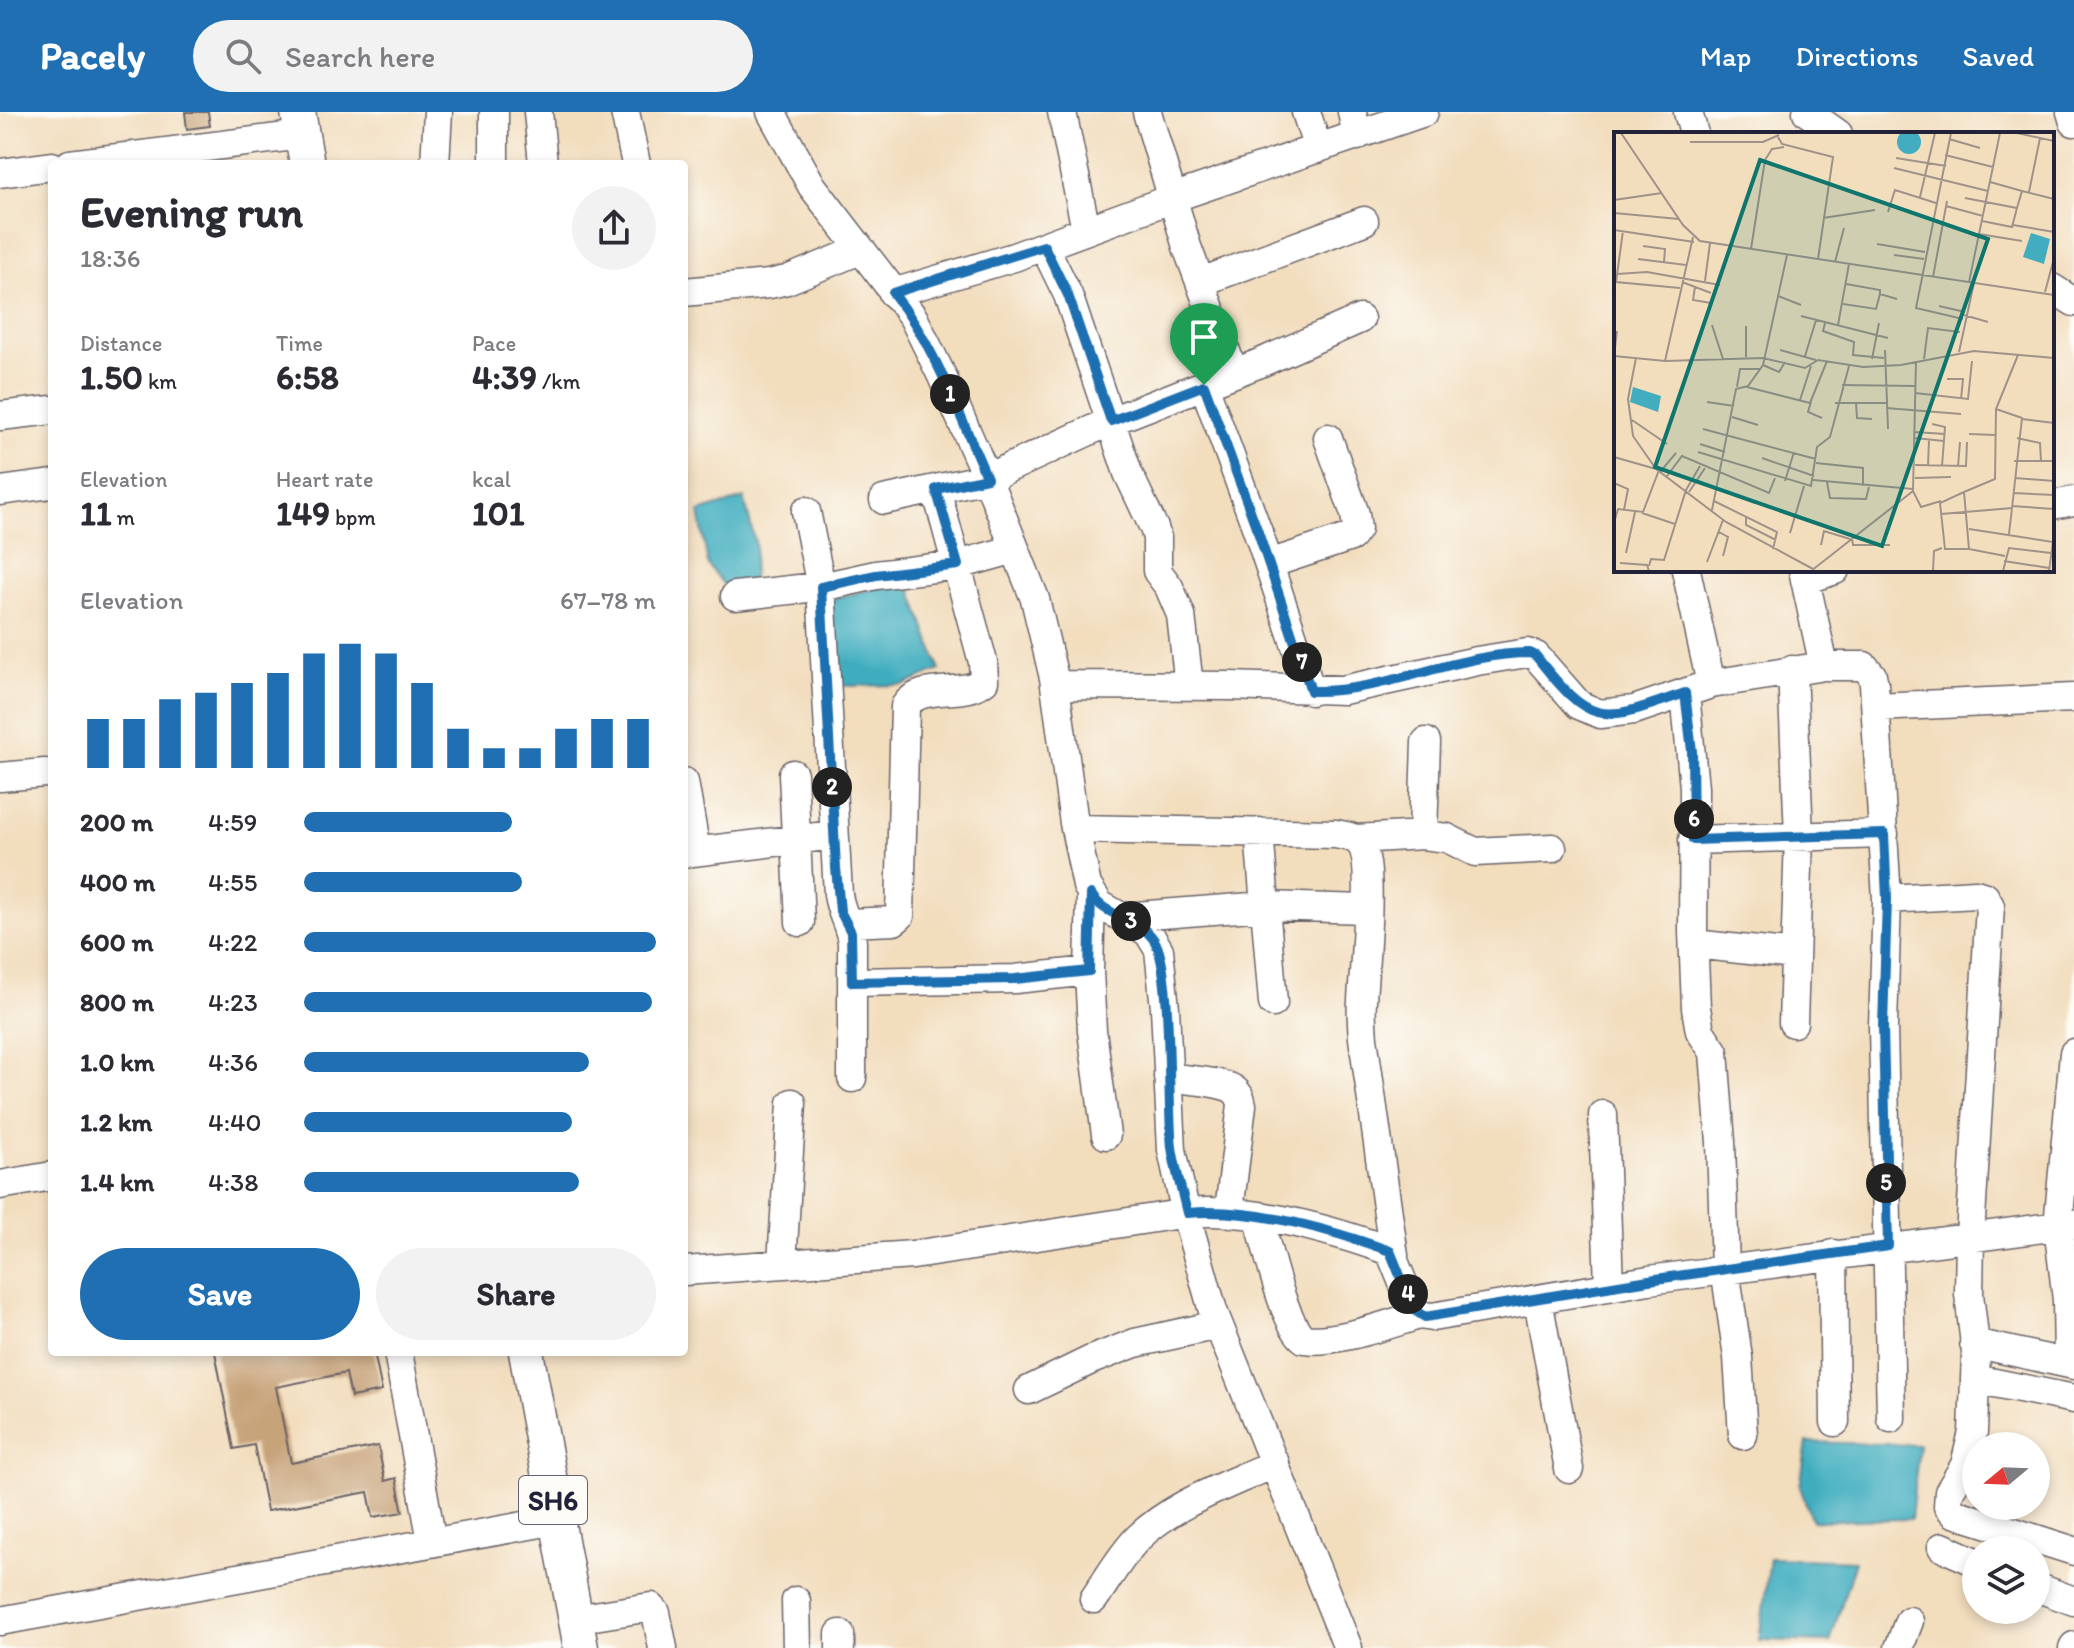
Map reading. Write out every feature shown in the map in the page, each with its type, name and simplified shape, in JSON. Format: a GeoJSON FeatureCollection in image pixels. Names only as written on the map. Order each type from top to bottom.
{"type":"FeatureCollection","features":[{"type":"Feature","properties":{"kind":"main road","name":"SH6"},"geometry":{"type":"LineString","coordinates":[[527,1356],[578,1634]]}},
{"type":"Feature","properties":{"kind":"street"},"geometry":{"type":"LineString","coordinates":[[435,160],[438,112]]}},
{"type":"Feature","properties":{"kind":"street"},"geometry":{"type":"LineString","coordinates":[[494,112],[494,160]]}},
{"type":"Feature","properties":{"kind":"street"},"geometry":{"type":"LineString","coordinates":[[538,112],[543,160]]}},
{"type":"Feature","properties":{"kind":"street"},"geometry":{"type":"LineString","coordinates":[[625,112],[635,160]]}},
{"type":"Feature","properties":{"kind":"street"},"geometry":{"type":"LineString","coordinates":[[771,112],[812,186],[913,317],[987,478],[1035,599],[1055,685],[1075,829],[1091,894],[1089,971],[1092,1031],[1106,1135]]}},
{"type":"Feature","properties":{"kind":"street"},"geometry":{"type":"LineString","coordinates":[[1062,112],[1086,230]]}},
{"type":"Feature","properties":{"kind":"street"},"geometry":{"type":"LineString","coordinates":[[1147,112],[1171,199],[1234,373]]}},
{"type":"Feature","properties":{"kind":"street"},"geometry":{"type":"LineString","coordinates":[[1306,112],[1318,149]]}},
{"type":"Feature","properties":{"kind":"street"},"geometry":{"type":"LineString","coordinates":[[893,293],[1044,246],[1318,149],[1354,124],[1424,112]]}},
{"type":"Feature","properties":{"kind":"street"},"geometry":{"type":"LineString","coordinates":[[1688,112],[1693,132]]}},
{"type":"Feature","properties":{"kind":"street"},"geometry":{"type":"LineString","coordinates":[[1807,112],[1835,132]]}},
{"type":"Feature","properties":{"kind":"street"},"geometry":{"type":"LineString","coordinates":[[2071,112],[2074,122]]}},
{"type":"Feature","properties":{"kind":"street"},"geometry":{"type":"LineString","coordinates":[[104,160],[302,137]]}},
{"type":"Feature","properties":{"kind":"street"},"geometry":{"type":"LineString","coordinates":[[0,173],[48,167]]}},
{"type":"Feature","properties":{"kind":"street"},"geometry":{"type":"LineString","coordinates":[[1201,282],[1364,221]]}},
{"type":"Feature","properties":{"kind":"street"},"geometry":{"type":"LineString","coordinates":[[1044,246],[1068,295],[1128,473],[1154,528],[1157,571],[1169,587],[1181,615],[1189,686]]}},
{"type":"Feature","properties":{"kind":"street"},"geometry":{"type":"LineString","coordinates":[[688,292],[787,280],[860,250]]}},
{"type":"Feature","properties":{"kind":"street"},"geometry":{"type":"LineString","coordinates":[[2054,289],[2074,302]]}},
{"type":"Feature","properties":{"kind":"street"},"geometry":{"type":"LineString","coordinates":[[884,500],[987,478],[1111,421],[1360,319]]}},
{"type":"Feature","properties":{"kind":"street"},"geometry":{"type":"LineString","coordinates":[[1204,385],[1311,691]]}},
{"type":"Feature","properties":{"kind":"street"},"geometry":{"type":"LineString","coordinates":[[0,416],[48,410]]}},
{"type":"Feature","properties":{"kind":"street"},"geometry":{"type":"LineString","coordinates":[[1269,564],[1351,537],[1357,529],[1355,514],[1328,438]]}},
{"type":"Feature","properties":{"kind":"street"},"geometry":{"type":"LineString","coordinates":[[0,491],[48,485]]}},
{"type":"Feature","properties":{"kind":"street"},"geometry":{"type":"LineString","coordinates":[[848,923],[894,921],[900,916],[905,706],[918,695],[970,688],[984,681],[983,662],[936,489]]}},
{"type":"Feature","properties":{"kind":"street"},"geometry":{"type":"LineString","coordinates":[[2054,505],[2074,501]]}},
{"type":"Feature","properties":{"kind":"street"},"geometry":{"type":"LineString","coordinates":[[806,511],[821,587],[840,911],[848,923],[852,942],[852,1078]]}},
{"type":"Feature","properties":{"kind":"street"},"geometry":{"type":"LineString","coordinates":[[735,596],[821,587],[876,575],[958,565],[1015,549]]}},
{"type":"Feature","properties":{"kind":"street"},"geometry":{"type":"LineString","coordinates":[[1686,572],[1698,689],[1692,751],[1698,1022],[1714,1052],[1721,1142],[1725,1269],[1738,1357],[1743,1435]]}},
{"type":"Feature","properties":{"kind":"street"},"geometry":{"type":"LineString","coordinates":[[1804,575],[1824,666]]}},
{"type":"Feature","properties":{"kind":"street"},"geometry":{"type":"LineString","coordinates":[[1055,685],[1311,691],[1356,688],[1527,653],[1536,656],[1579,705],[1600,714],[1622,713],[1698,689],[1792,670],[1864,666],[1872,675],[1876,707],[1887,899],[1883,1026],[1891,1418]]}},
{"type":"Feature","properties":{"kind":"street"},"geometry":{"type":"LineString","coordinates":[[1792,670],[1799,836],[1793,1023]]}},
{"type":"Feature","properties":{"kind":"street"},"geometry":{"type":"LineString","coordinates":[[1876,707],[1954,701],[2074,698]]}},
{"type":"Feature","properties":{"kind":"street"},"geometry":{"type":"LineString","coordinates":[[1423,835],[1426,742]]}},
{"type":"Feature","properties":{"kind":"street"},"geometry":{"type":"LineString","coordinates":[[0,777],[45,773]]}},
{"type":"Feature","properties":{"kind":"street"},"geometry":{"type":"LineString","coordinates":[[793,774],[800,922]]}},
{"type":"Feature","properties":{"kind":"street"},"geometry":{"type":"LineString","coordinates":[[688,829],[690,852],[834,835]]}},
{"type":"Feature","properties":{"kind":"street"},"geometry":{"type":"LineString","coordinates":[[1075,829],[1336,834],[1356,839],[1423,835],[1447,838],[1475,852],[1552,848]]}},
{"type":"Feature","properties":{"kind":"street"},"geometry":{"type":"LineString","coordinates":[[1259,832],[1273,1003]]}},
{"type":"Feature","properties":{"kind":"street"},"geometry":{"type":"LineString","coordinates":[[1693,840],[1884,834]]}},
{"type":"Feature","properties":{"kind":"street"},"geometry":{"type":"LineString","coordinates":[[1356,839],[1363,849],[1367,909],[1361,1003],[1363,1038],[1394,1256],[1414,1310],[1419,1315]]}},
{"type":"Feature","properties":{"kind":"street"},"geometry":{"type":"LineString","coordinates":[[1091,894],[1105,909],[1148,932],[1159,950],[1172,1150],[1187,1213],[1218,1325],[1348,1648]]}},
{"type":"Feature","properties":{"kind":"street"},"geometry":{"type":"LineString","coordinates":[[1887,899],[1976,894],[1985,897],[1990,906],[1970,1236],[1969,1294],[1975,1379],[1970,1450],[1947,1500],[1950,1510],[2074,1551]]}},
{"type":"Feature","properties":{"kind":"street"},"geometry":{"type":"LineString","coordinates":[[1123,917],[1265,906],[1367,909]]}},
{"type":"Feature","properties":{"kind":"street"},"geometry":{"type":"LineString","coordinates":[[1694,944],[1795,955]]}},
{"type":"Feature","properties":{"kind":"street"},"geometry":{"type":"LineString","coordinates":[[852,982],[1015,979],[1089,971]]}},
{"type":"Feature","properties":{"kind":"street"},"geometry":{"type":"LineString","coordinates":[[1974,1343],[2071,1364],[2066,1225],[2074,1053]]}},
{"type":"Feature","properties":{"kind":"street"},"geometry":{"type":"LineString","coordinates":[[1168,1077],[1223,1086],[1233,1089],[1240,1096],[1242,1105],[1229,1211]]}},
{"type":"Feature","properties":{"kind":"street"},"geometry":{"type":"LineString","coordinates":[[782,1263],[792,1103]]}},
{"type":"Feature","properties":{"kind":"street"},"geometry":{"type":"LineString","coordinates":[[1603,1115],[1609,1287]]}},
{"type":"Feature","properties":{"kind":"street"},"geometry":{"type":"LineString","coordinates":[[0,1185],[48,1177]]}},
{"type":"Feature","properties":{"kind":"street"},"geometry":{"type":"LineString","coordinates":[[688,1271],[913,1255],[1187,1213],[1229,1211],[1300,1225],[1384,1249],[1394,1256]]}},
{"type":"Feature","properties":{"kind":"street"},"geometry":{"type":"LineString","coordinates":[[1258,1216],[1295,1330],[1304,1339],[1319,1340],[1419,1315],[1432,1317],[1725,1269],[2066,1225]]}},
{"type":"Feature","properties":{"kind":"street"},"geometry":{"type":"LineString","coordinates":[[1833,1254],[1835,1422]]}},
{"type":"Feature","properties":{"kind":"street"},"geometry":{"type":"LineString","coordinates":[[1538,1300],[1569,1469]]}},
{"type":"Feature","properties":{"kind":"street"},"geometry":{"type":"LineString","coordinates":[[1029,1390],[1126,1347],[1218,1325]]}},
{"type":"Feature","properties":{"kind":"street"},"geometry":{"type":"LineString","coordinates":[[399,1356],[432,1542]]}},
{"type":"Feature","properties":{"kind":"street"},"geometry":{"type":"LineString","coordinates":[[1975,1379],[2074,1399]]}},
{"type":"Feature","properties":{"kind":"street"},"geometry":{"type":"LineString","coordinates":[[1094,1599],[1135,1541],[1149,1528],[1189,1503],[1275,1463]]}},
{"type":"Feature","properties":{"kind":"street"},"geometry":{"type":"LineString","coordinates":[[0,1621],[557,1520]]}},
{"type":"Feature","properties":{"kind":"street"},"geometry":{"type":"LineString","coordinates":[[1942,1547],[1962,1556]]}},
{"type":"Feature","properties":{"kind":"street"},"geometry":{"type":"LineString","coordinates":[[2050,1592],[2074,1601]]}},
{"type":"Feature","properties":{"kind":"street"},"geometry":{"type":"LineString","coordinates":[[796,1601],[797,1648]]}},
{"type":"Feature","properties":{"kind":"street"},"geometry":{"type":"LineString","coordinates":[[578,1634],[651,1607],[656,1613],[663,1648]]}},
{"type":"Feature","properties":{"kind":"street"},"geometry":{"type":"LineString","coordinates":[[1899,1648],[1909,1621]]}},
{"type":"Feature","properties":{"kind":"water"},"geometry":{"type":"Polygon","coordinates":[[[744,498],[756,546],[752,579],[731,594],[708,565],[699,512],[744,498]]]}},
{"type":"Feature","properties":{"kind":"water"},"geometry":{"type":"Polygon","coordinates":[[[893,584],[910,586],[940,670],[904,685],[839,686],[830,599],[893,584]]]}},
{"type":"Feature","properties":{"kind":"water"},"geometry":{"type":"Polygon","coordinates":[[[1807,1442],[1919,1445],[1911,1519],[1812,1521],[1800,1487],[1807,1442]]]}},
{"type":"Feature","properties":{"kind":"water"},"geometry":{"type":"Polygon","coordinates":[[[1770,1558],[1855,1561],[1830,1642],[1759,1640],[1770,1558]]]}},
{"type":"Feature","properties":{"kind":"building"},"geometry":{"type":"Polygon","coordinates":[[[185,112],[208,112],[210,126],[187,129],[185,112]]]}},
{"type":"Feature","properties":{"kind":"building"},"geometry":{"type":"Polygon","coordinates":[[[216,1356],[375,1356],[382,1391],[351,1397],[346,1373],[276,1387],[291,1463],[378,1446],[385,1481],[396,1478],[403,1512],[373,1517],[368,1492],[267,1511],[254,1445],[234,1449],[216,1356]]]}},
{"type":"Feature","properties":{"kind":"route"},"geometry":{"type":"LineString","coordinates":[[1044,246],[1068,295],[1111,421],[1204,385],[1258,532],[1311,691],[1356,688],[1407,675],[1530,653],[1579,705],[1600,714],[1622,713],[1685,693],[1692,751],[1693,840],[1884,834],[1887,899],[1883,1026],[1888,1246],[1649,1280],[1425,1317],[1414,1310],[1390,1251],[1300,1225],[1240,1212],[1187,1213],[1172,1150],[1159,950],[1148,932],[1105,909],[1091,894],[1089,971],[1015,979],[852,982],[851,932],[840,911],[836,868],[821,587],[876,575],[958,565],[936,489],[987,478],[913,317],[893,293],[1044,246]]}}]}
